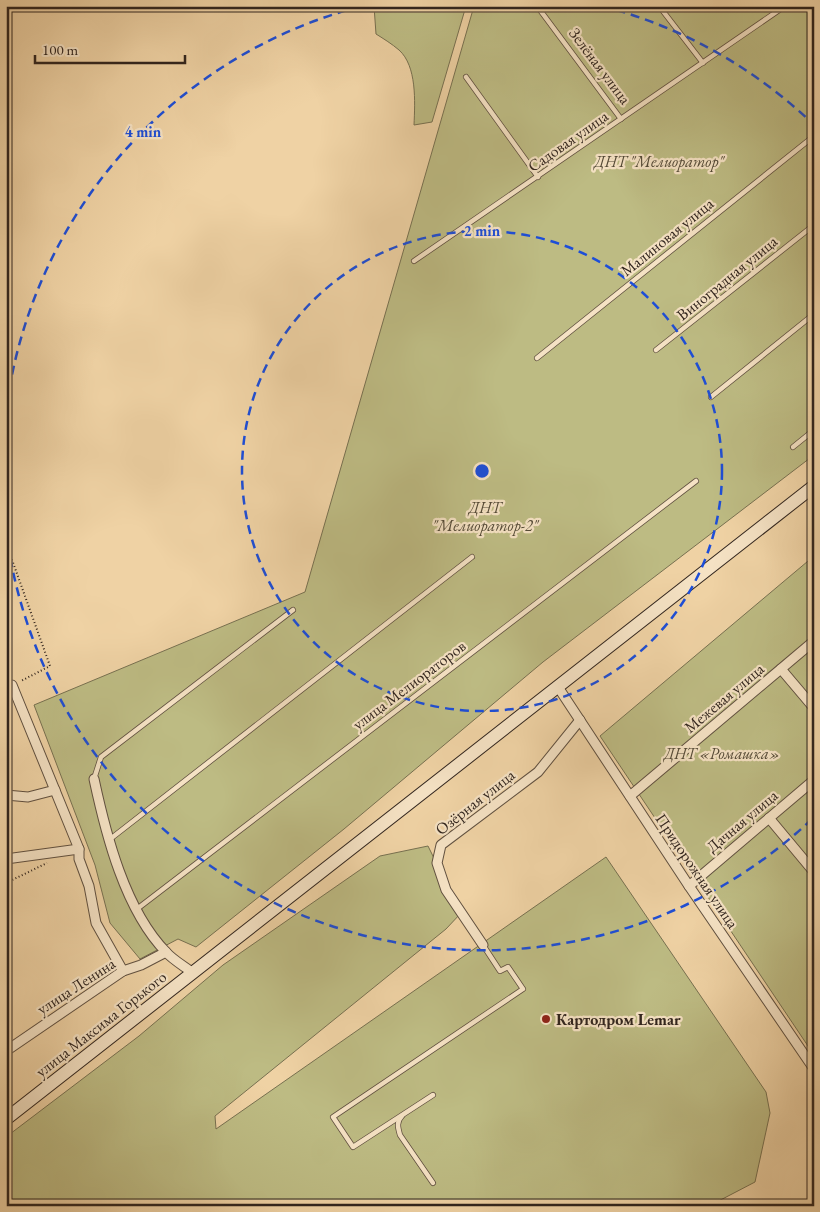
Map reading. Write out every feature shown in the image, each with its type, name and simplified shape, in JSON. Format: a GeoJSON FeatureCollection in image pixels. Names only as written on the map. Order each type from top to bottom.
{"type":"FeatureCollection","features":[{"type":"Feature","properties":{"kind":"main road","name":"улица Максима Горького"},"geometry":{"type":"LineString","coordinates":[[6,1119],[814,486]]}},
{"type":"Feature","properties":{"kind":"street","name":"Межевая улица"},"geometry":{"type":"LineString","coordinates":[[630,796],[814,642]]}},
{"type":"Feature","properties":{"kind":"street"},"geometry":{"type":"LineString","coordinates":[[782,669],[814,708]]}},
{"type":"Feature","properties":{"kind":"street"},"geometry":{"type":"LineString","coordinates":[[12,685],[79,849],[79,859],[90,886],[96,923],[123,971]]}},
{"type":"Feature","properties":{"kind":"street","name":"Придорожная улица"},"geometry":{"type":"LineString","coordinates":[[558,688],[689,886],[814,1069]]}},
{"type":"Feature","properties":{"kind":"street","name":"Озёрная улица"},"geometry":{"type":"LineString","coordinates":[[482,945],[446,890],[437,863],[441,845],[538,772],[580,720]]}},
{"type":"Feature","properties":{"kind":"street"},"geometry":{"type":"LineString","coordinates":[[94,779],[109,840],[143,923],[166,952],[193,973]]}},
{"type":"Feature","properties":{"kind":"street","name":"Дачная улица"},"geometry":{"type":"LineString","coordinates":[[689,886],[814,780]]}},
{"type":"Feature","properties":{"kind":"street"},"geometry":{"type":"LineString","coordinates":[[6,796],[28,796],[55,790]]}},
{"type":"Feature","properties":{"kind":"street"},"geometry":{"type":"LineString","coordinates":[[769,818],[814,872]]}},
{"type":"Feature","properties":{"kind":"street"},"geometry":{"type":"LineString","coordinates":[[6,859],[79,849]]}},
{"type":"Feature","properties":{"kind":"street","name":"улица Ленина"},"geometry":{"type":"LineString","coordinates":[[6,1051],[123,971],[141,965],[166,952]]}},
{"type":"Feature","properties":{"kind":"lane","name":"Зелёная улица"},"geometry":{"type":"LineString","coordinates":[[537,6],[621,119]]}},
{"type":"Feature","properties":{"kind":"lane"},"geometry":{"type":"LineString","coordinates":[[659,6],[703,63]]}},
{"type":"Feature","properties":{"kind":"lane","name":"Садовая улица"},"geometry":{"type":"LineString","coordinates":[[414,262],[785,6]]}},
{"type":"Feature","properties":{"kind":"lane"},"geometry":{"type":"LineString","coordinates":[[466,77],[538,177]]}},
{"type":"Feature","properties":{"kind":"lane","name":"Малиновая улица"},"geometry":{"type":"LineString","coordinates":[[537,358],[814,136]]}},
{"type":"Feature","properties":{"kind":"lane","name":"Виноградная улица"},"geometry":{"type":"LineString","coordinates":[[656,350],[814,225]]}},
{"type":"Feature","properties":{"kind":"lane"},"geometry":{"type":"LineString","coordinates":[[711,397],[814,314]]}},
{"type":"Feature","properties":{"kind":"lane"},"geometry":{"type":"LineString","coordinates":[[793,447],[814,430]]}},
{"type":"Feature","properties":{"kind":"lane","name":"улица Мелиораторов"},"geometry":{"type":"LineString","coordinates":[[137,909],[696,481]]}},
{"type":"Feature","properties":{"kind":"lane"},"geometry":{"type":"LineString","coordinates":[[109,840],[472,556]]}},
{"type":"Feature","properties":{"kind":"lane"},"geometry":{"type":"LineString","coordinates":[[94,779],[101,757],[293,610]]}},
{"type":"Feature","properties":{"kind":"lane"},"geometry":{"type":"LineString","coordinates":[[434,1095],[353,1147],[333,1117],[522,989],[508,967],[500,971],[482,945]]}},
{"type":"Feature","properties":{"kind":"lane"},"geometry":{"type":"LineString","coordinates":[[405,1113],[399,1120],[400,1135],[433,1183]]}},
{"type":"Feature","properties":{"kind":"path"},"geometry":{"type":"LineString","coordinates":[[6,543],[50,666],[12,685]]}},
{"type":"Feature","properties":{"kind":"path"},"geometry":{"type":"LineString","coordinates":[[6,883],[49,862],[48,854]]}},
{"type":"Feature","properties":{"kind":"green space"},"geometry":{"type":"Polygon","coordinates":[[[374,6],[466,6],[432,122],[414,125],[414,85],[409,65],[399,50],[376,34],[374,6]]]}},
{"type":"Feature","properties":{"kind":"green space"},"geometry":{"type":"Polygon","coordinates":[[[474,6],[814,6],[814,455],[543,662],[344,829],[196,947],[178,939],[140,959],[110,923],[95,865],[34,705],[305,592],[474,6]]]}},
{"type":"Feature","properties":{"kind":"green space","name":"ДНТ «Ромашка»"},"geometry":{"type":"Polygon","coordinates":[[[814,556],[814,1055],[600,736],[814,556]]]}},
{"type":"Feature","properties":{"kind":"green space","name":"Картодром Lemar"},"geometry":{"type":"Polygon","coordinates":[[[428,846],[461,913],[446,929],[215,1116],[216,1129],[606,857],[766,1092],[770,1113],[755,1182],[709,1206],[6,1206],[6,1137],[139,1036],[223,965],[380,856],[428,846]]]}},
{"type":"Feature","properties":{"kind":"place","name":"Картодром Lemar"},"geometry":{"type":"Point","coordinates":[546,1019]}},
{"type":"Feature","properties":{"kind":"park label","name":"ДНТ \"Мелиоратор\""},"geometry":{"type":"Point","coordinates":[659,161]}},
{"type":"Feature","properties":{"kind":"park label","name":"ДНТ \"Мелиоратор-2\""},"geometry":{"type":"Point","coordinates":[485,516]}}]}
